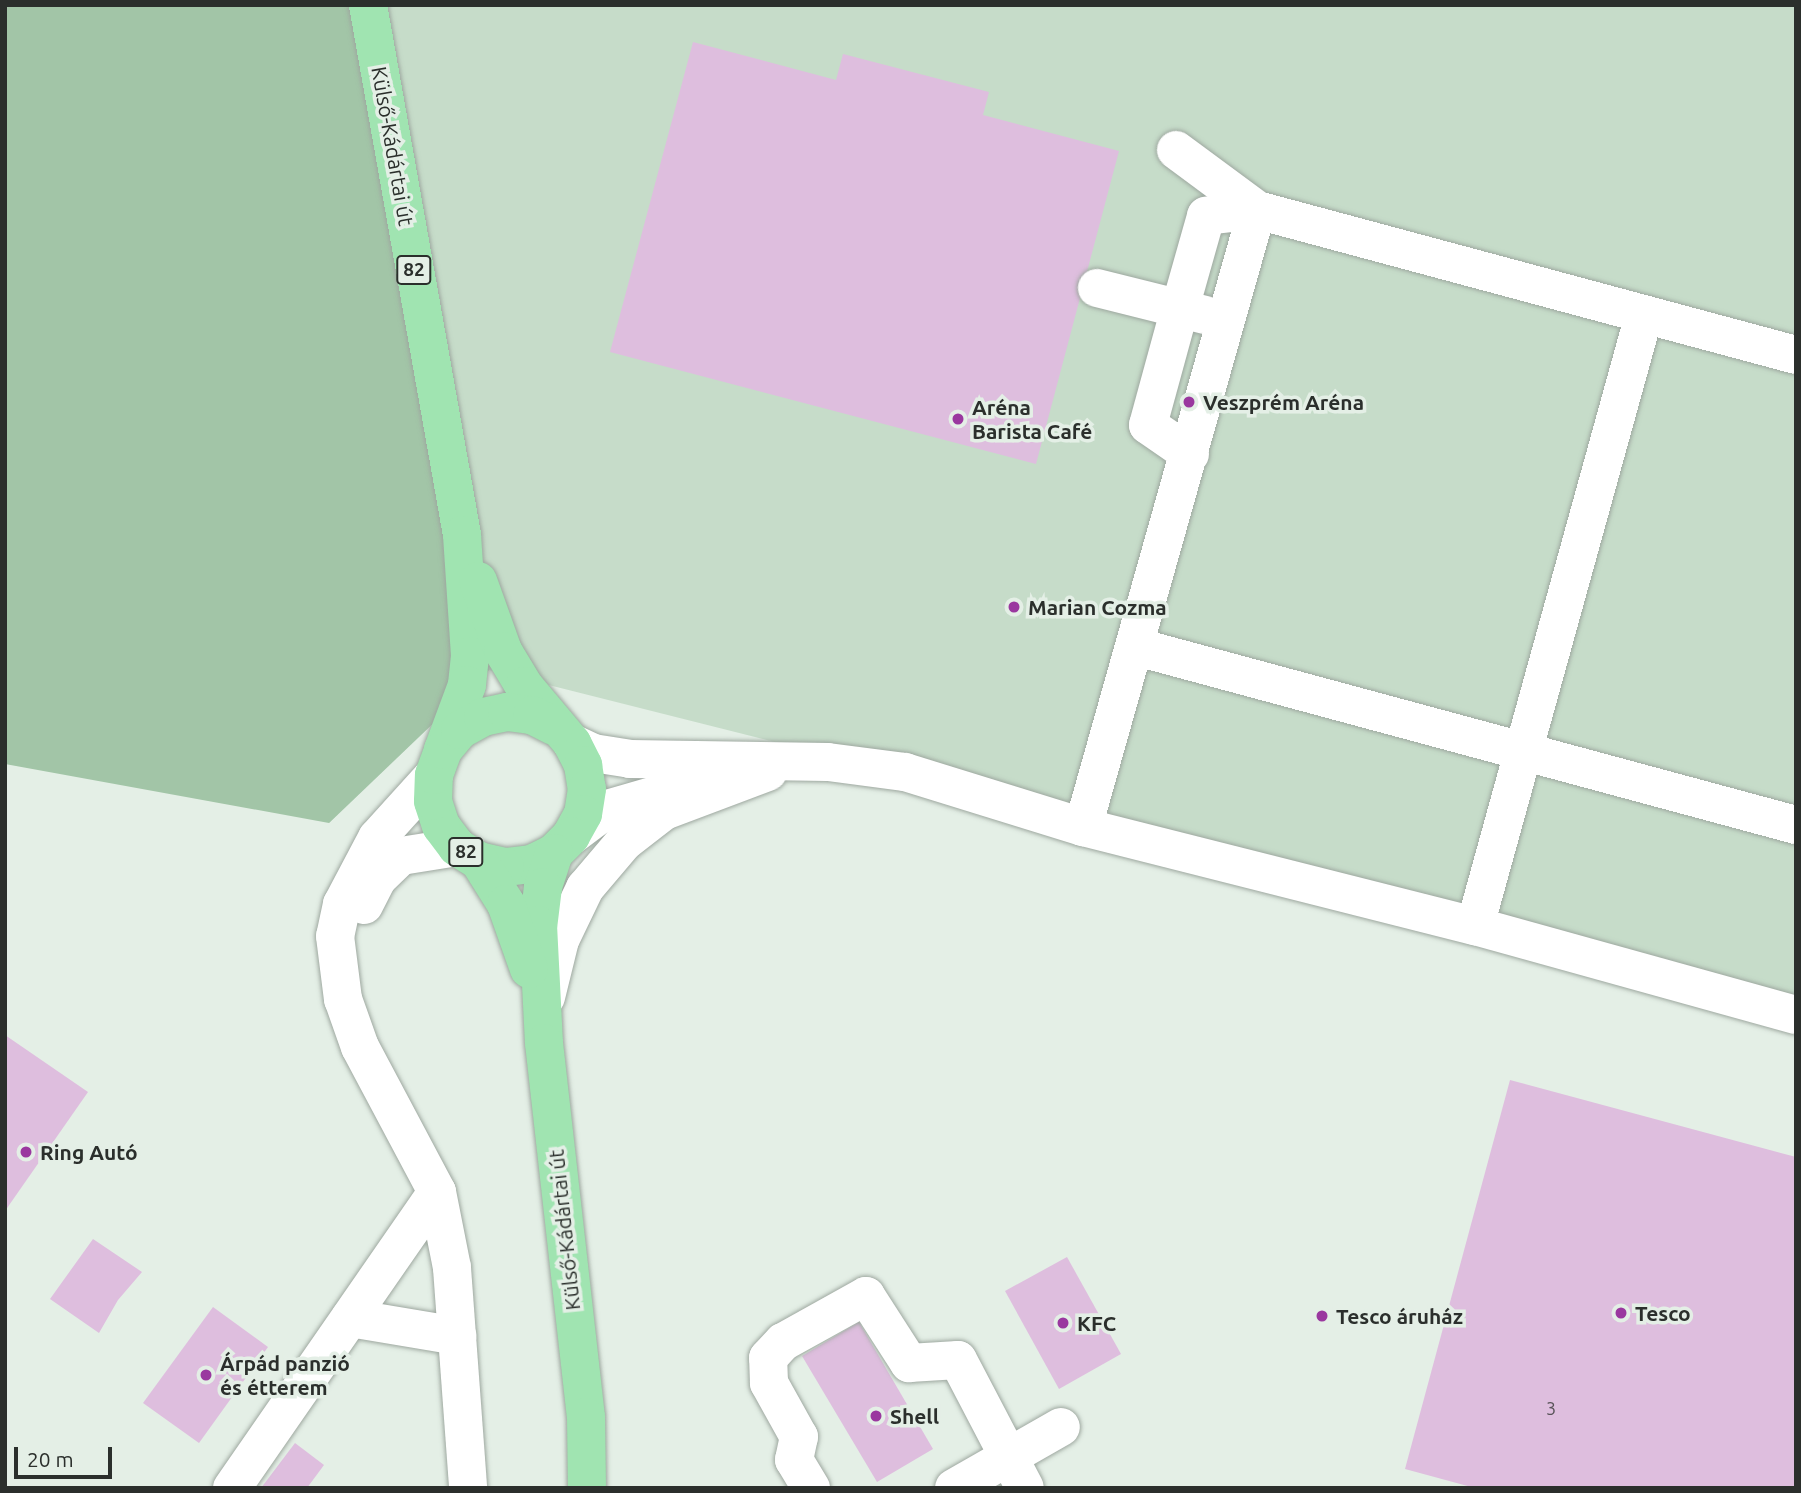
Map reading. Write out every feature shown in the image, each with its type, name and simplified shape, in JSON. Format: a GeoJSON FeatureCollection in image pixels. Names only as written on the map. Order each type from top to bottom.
{"type":"FeatureCollection","features":[{"type":"Feature","properties":{"kind":"main road","name":"Külső-Kádártai út"},"geometry":{"type":"LineString","coordinates":[[368,5],[462,535],[470,656],[467,685],[438,762],[433,801],[441,826],[468,854],[506,904],[526,955],[544,1029]]}},
{"type":"Feature","properties":{"kind":"main road","name":"Külső-Kádártai út"},"geometry":{"type":"LineString","coordinates":[[462,535],[503,651],[583,765],[587,789],[583,814],[562,844],[542,887],[538,925],[544,1029],[586,1417]]}},
{"type":"Feature","properties":{"kind":"main road"},"geometry":{"type":"LineString","coordinates":[[438,762],[460,730],[483,717],[507,712],[532,715],[563,734]]}},
{"type":"Feature","properties":{"kind":"main road","name":"82"},"geometry":{"type":"LineString","coordinates":[[468,854],[518,865],[562,844]]}},
{"type":"Feature","properties":{"kind":"main road","name":"82"},"geometry":{"type":"LineString","coordinates":[[586,1417],[587,1488]]}},
{"type":"Feature","properties":{"kind":"main road","name":"82"},"geometry":{"type":"LineString","coordinates":[[586,1417],[602,1488]]}},
{"type":"Feature","properties":{"kind":"street"},"geometry":{"type":"LineString","coordinates":[[1176,150],[1257,210],[1796,355]]}},
{"type":"Feature","properties":{"kind":"street"},"geometry":{"type":"LineString","coordinates":[[1190,454],[1148,425],[1180,308],[1206,216],[1257,210]]}},
{"type":"Feature","properties":{"kind":"street"},"geometry":{"type":"LineString","coordinates":[[1083,827],[1138,647],[1257,210]]}},
{"type":"Feature","properties":{"kind":"street"},"geometry":{"type":"LineString","coordinates":[[1097,288],[1227,321]]}},
{"type":"Feature","properties":{"kind":"street"},"geometry":{"type":"LineString","coordinates":[[1475,926],[1644,315]]}},
{"type":"Feature","properties":{"kind":"street"},"geometry":{"type":"LineString","coordinates":[[1138,647],[1796,825]]}},
{"type":"Feature","properties":{"kind":"street"},"geometry":{"type":"LineString","coordinates":[[563,734],[593,753],[630,760],[828,762],[905,772],[1083,827],[1475,926],[1796,1015]]}},
{"type":"Feature","properties":{"kind":"street"},"geometry":{"type":"LineString","coordinates":[[438,762],[377,838],[342,904],[335,936],[343,999],[360,1047],[415,1142],[437,1192],[452,1268],[468,1488]]}},
{"type":"Feature","properties":{"kind":"street"},"geometry":{"type":"LineString","coordinates":[[562,844],[607,809],[647,795],[777,769],[828,762]]}},
{"type":"Feature","properties":{"kind":"street"},"geometry":{"type":"LineString","coordinates":[[544,1029],[560,940],[585,888],[624,842],[664,811],[777,769]]}},
{"type":"Feature","properties":{"kind":"street"},"geometry":{"type":"LineString","coordinates":[[343,999],[349,954],[378,878],[401,856],[468,854]]}},
{"type":"Feature","properties":{"kind":"street"},"geometry":{"type":"LineString","coordinates":[[232,1488],[437,1192]]}},
{"type":"Feature","properties":{"kind":"street"},"geometry":{"type":"LineString","coordinates":[[811,1488],[794,1460],[799,1437],[769,1383],[768,1358],[783,1342],[866,1296],[909,1363],[958,1360],[1017,1473]]}},
{"type":"Feature","properties":{"kind":"street"},"geometry":{"type":"LineString","coordinates":[[350,1318],[457,1336]]}},
{"type":"Feature","properties":{"kind":"street"},"geometry":{"type":"LineString","coordinates":[[954,1488],[1017,1473],[1061,1427]]}},
{"type":"Feature","properties":{"kind":"green space"},"geometry":{"type":"Polygon","coordinates":[[[5,5],[371,5],[434,335],[489,670],[329,823],[5,764],[5,5]]]}},
{"type":"Feature","properties":{"kind":"green space"},"geometry":{"type":"Polygon","coordinates":[[[137,5],[1796,5],[1796,999],[489,670],[329,823],[137,5]]]}},
{"type":"Feature","properties":{"kind":"building"},"geometry":{"type":"Polygon","coordinates":[[[693,42],[836,80],[843,54],[989,92],[983,115],[1119,151],[1036,464],[610,352],[693,42]]]}},
{"type":"Feature","properties":{"kind":"building","name":"Ring Autó"},"geometry":{"type":"Polygon","coordinates":[[[5,1035],[88,1092],[5,1211],[5,1035]]]}},
{"type":"Feature","properties":{"kind":"building","name":"Tesco"},"geometry":{"type":"Polygon","coordinates":[[[1510,1080],[1796,1157],[1796,1488],[1475,1488],[1405,1469],[1510,1080]]]}},
{"type":"Feature","properties":{"kind":"building"},"geometry":{"type":"Polygon","coordinates":[[[93,1239],[142,1272],[118,1300],[99,1333],[50,1299],[93,1239]]]}},
{"type":"Feature","properties":{"kind":"building","name":"KFC"},"geometry":{"type":"Polygon","coordinates":[[[1067,1257],[1121,1354],[1059,1389],[1005,1291],[1067,1257]]]}},
{"type":"Feature","properties":{"kind":"building","name":"Árpád panzió és étterem"},"geometry":{"type":"Polygon","coordinates":[[[213,1307],[268,1347],[199,1443],[143,1403],[213,1307]]]}},
{"type":"Feature","properties":{"kind":"building","name":"Shell"},"geometry":{"type":"Polygon","coordinates":[[[859,1322],[933,1449],[877,1482],[802,1356],[859,1322]]]}},
{"type":"Feature","properties":{"kind":"building"},"geometry":{"type":"Polygon","coordinates":[[[295,1443],[324,1465],[307,1488],[261,1488],[295,1443]]]}},
{"type":"Feature","properties":{"kind":"place","name":"Veszprém Aréna"},"geometry":{"type":"Point","coordinates":[1189,402]}},
{"type":"Feature","properties":{"kind":"place","name":"Aréna Barista Café"},"geometry":{"type":"Point","coordinates":[958,419]}},
{"type":"Feature","properties":{"kind":"place","name":"Marian Cozma"},"geometry":{"type":"Point","coordinates":[1014,607]}},
{"type":"Feature","properties":{"kind":"place","name":"Ring Autó"},"geometry":{"type":"Point","coordinates":[26,1152]}},
{"type":"Feature","properties":{"kind":"place","name":"Tesco"},"geometry":{"type":"Point","coordinates":[1621,1313]}},
{"type":"Feature","properties":{"kind":"place","name":"Tesco áruház"},"geometry":{"type":"Point","coordinates":[1322,1316]}},
{"type":"Feature","properties":{"kind":"place","name":"KFC"},"geometry":{"type":"Point","coordinates":[1063,1323]}},
{"type":"Feature","properties":{"kind":"place","name":"Árpád panzió és étterem"},"geometry":{"type":"Point","coordinates":[206,1375]}},
{"type":"Feature","properties":{"kind":"place","name":"Shell"},"geometry":{"type":"Point","coordinates":[876,1416]}}]}
